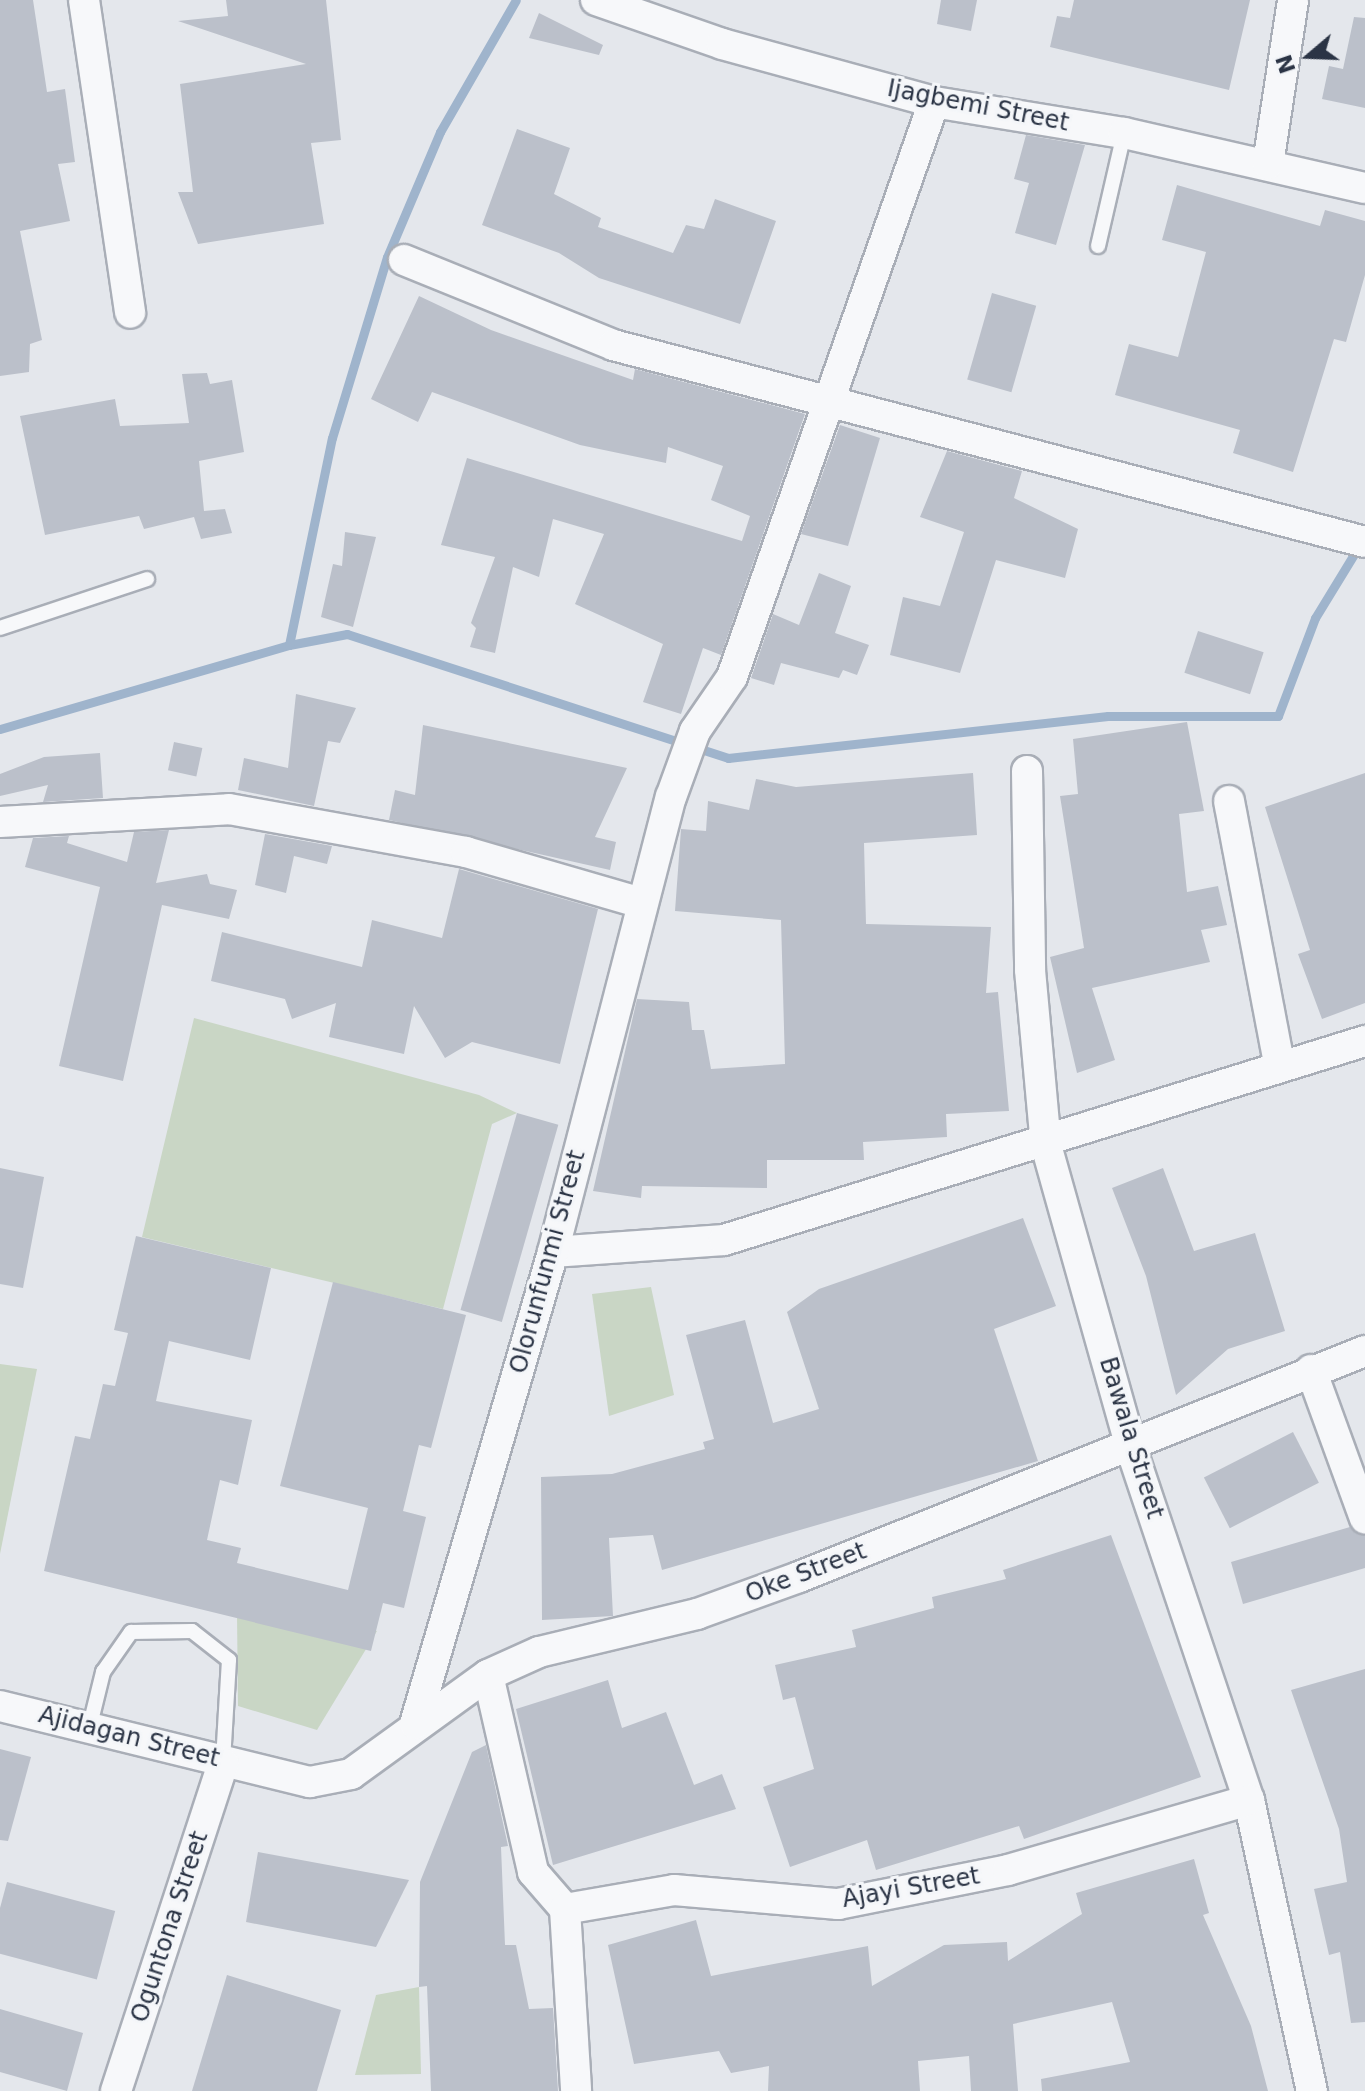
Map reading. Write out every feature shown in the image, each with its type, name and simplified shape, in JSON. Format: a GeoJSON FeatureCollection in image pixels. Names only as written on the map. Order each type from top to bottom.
{"type":"FeatureCollection","features":[{"type":"Feature","properties":{"kind":"street"},"geometry":{"type":"LineString","coordinates":[[84,0],[130,313]]}},
{"type":"Feature","properties":{"kind":"street","name":"Ijagbemi Street"},"geometry":{"type":"LineString","coordinates":[[596,0],[722,44],[934,102],[1124,133],[1365,188]]}},
{"type":"Feature","properties":{"kind":"street"},"geometry":{"type":"LineString","coordinates":[[1268,164],[1293,0]]}},
{"type":"Feature","properties":{"kind":"street","name":"Olorunfunmi Street"},"geometry":{"type":"LineString","coordinates":[[415,1724],[553,1252],[638,902],[671,797],[692,739],[732,677],[834,403],[934,102]]}},
{"type":"Feature","properties":{"kind":"street"},"geometry":{"type":"LineString","coordinates":[[404,260],[613,345],[1352,538]]}},
{"type":"Feature","properties":{"kind":"street","name":"Bawala Street"},"geometry":{"type":"LineString","coordinates":[[1027,771],[1030,970],[1046,1145],[1131,1448],[1249,1800],[1312,2091]]}},
{"type":"Feature","properties":{"kind":"street"},"geometry":{"type":"LineString","coordinates":[[1229,801],[1279,1064]]}},
{"type":"Feature","properties":{"kind":"street"},"geometry":{"type":"LineString","coordinates":[[0,822],[229,809],[466,852],[638,902]]}},
{"type":"Feature","properties":{"kind":"street"},"geometry":{"type":"LineString","coordinates":[[553,1252],[724,1240],[1046,1145],[1279,1064],[1365,1041]]}},
{"type":"Feature","properties":{"kind":"street","name":"Oke Street"},"geometry":{"type":"LineString","coordinates":[[258,1766],[310,1782],[351,1774],[380,1760],[415,1724],[488,1675],[539,1652],[711,1608],[1131,1448],[1311,1370],[1365,1351]]}},
{"type":"Feature","properties":{"kind":"street"},"geometry":{"type":"LineString","coordinates":[[1311,1370],[1365,1518]]}},
{"type":"Feature","properties":{"kind":"street"},"geometry":{"type":"LineString","coordinates":[[488,1675],[533,1872],[565,1909],[576,2091]]}},
{"type":"Feature","properties":{"kind":"street","name":"Ajidagan Street"},"geometry":{"type":"LineString","coordinates":[[0,1706],[90,1725],[223,1763],[258,1766]]}},
{"type":"Feature","properties":{"kind":"street","name":"Oguntona Street"},"geometry":{"type":"LineString","coordinates":[[116,2091],[223,1763]]}},
{"type":"Feature","properties":{"kind":"street","name":"Ajayi Street"},"geometry":{"type":"LineString","coordinates":[[565,1909],[674,1890],[838,1904],[1008,1870],[1249,1800]]}},
{"type":"Feature","properties":{"kind":"lane"},"geometry":{"type":"LineString","coordinates":[[1098,246],[1124,133]]}},
{"type":"Feature","properties":{"kind":"lane"},"geometry":{"type":"LineString","coordinates":[[0,628],[147,579]]}},
{"type":"Feature","properties":{"kind":"lane"},"geometry":{"type":"LineString","coordinates":[[90,1725],[103,1672],[131,1632],[192,1631],[229,1660],[223,1763]]}},
{"type":"Feature","properties":{"kind":"green space"},"geometry":{"type":"Polygon","coordinates":[[[194,1018],[479,1095],[517,1113],[492,1124],[443,1309],[142,1237],[194,1018]]]}},
{"type":"Feature","properties":{"kind":"green space"},"geometry":{"type":"Polygon","coordinates":[[[651,1287],[674,1395],[609,1416],[592,1294],[651,1287]]]}},
{"type":"Feature","properties":{"kind":"green space"},"geometry":{"type":"Polygon","coordinates":[[[0,1364],[37,1369],[0,1554],[0,1364]]]}},
{"type":"Feature","properties":{"kind":"green space"},"geometry":{"type":"Polygon","coordinates":[[[237,1614],[377,1631],[317,1730],[238,1706],[237,1614]]]}},
{"type":"Feature","properties":{"kind":"green space"},"geometry":{"type":"Polygon","coordinates":[[[419,1987],[421,2074],[355,2075],[376,1995],[419,1987]]]}},
{"type":"Feature","properties":{"kind":"building"},"geometry":{"type":"Polygon","coordinates":[[[0,0],[33,0],[47,92],[65,89],[75,162],[58,164],[70,221],[20,231],[42,340],[30,344],[29,372],[0,376],[0,0]]]}},
{"type":"Feature","properties":{"kind":"building"},"geometry":{"type":"Polygon","coordinates":[[[226,0],[326,0],[341,140],[311,143],[324,224],[198,244],[178,192],[193,192],[180,84],[306,64],[178,21],[228,16],[226,0]]]}},
{"type":"Feature","properties":{"kind":"building"},"geometry":{"type":"Polygon","coordinates":[[[941,0],[977,0],[971,31],[937,24],[941,0]]]}},
{"type":"Feature","properties":{"kind":"building"},"geometry":{"type":"Polygon","coordinates":[[[1074,0],[1250,0],[1229,90],[1050,47],[1057,16],[1070,18],[1074,0]]]}},
{"type":"Feature","properties":{"kind":"building"},"geometry":{"type":"Polygon","coordinates":[[[539,13],[603,45],[599,55],[529,38],[539,13]]]}},
{"type":"Feature","properties":{"kind":"building"},"geometry":{"type":"Polygon","coordinates":[[[1354,17],[1365,18],[1365,108],[1322,99],[1329,66],[1343,69],[1354,17]]]}},
{"type":"Feature","properties":{"kind":"building"},"geometry":{"type":"Polygon","coordinates":[[[517,129],[570,148],[554,194],[601,218],[598,227],[673,253],[686,225],[704,229],[715,199],[776,221],[740,324],[599,278],[559,253],[482,225],[517,129]]]}},
{"type":"Feature","properties":{"kind":"building"},"geometry":{"type":"Polygon","coordinates":[[[1026,135],[1085,145],[1056,245],[1015,233],[1029,183],[1014,179],[1026,135]]]}},
{"type":"Feature","properties":{"kind":"building"},"geometry":{"type":"Polygon","coordinates":[[[1177,185],[1320,226],[1325,210],[1365,221],[1365,275],[1346,342],[1334,339],[1293,472],[1233,453],[1240,430],[1115,395],[1129,344],[1178,357],[1206,252],[1162,240],[1177,185]]]}},
{"type":"Feature","properties":{"kind":"building"},"geometry":{"type":"Polygon","coordinates":[[[992,293],[1036,306],[1011,392],[967,380],[992,293]]]}},
{"type":"Feature","properties":{"kind":"building"},"geometry":{"type":"Polygon","coordinates":[[[419,296],[491,330],[633,380],[635,369],[805,414],[721,655],[703,648],[681,714],[643,702],[663,644],[575,604],[604,534],[553,519],[539,577],[513,567],[495,653],[470,647],[476,628],[471,623],[495,557],[441,545],[467,458],[742,541],[750,516],[711,500],[723,466],[668,447],[666,463],[580,445],[432,392],[418,422],[371,399],[419,296]]]}},
{"type":"Feature","properties":{"kind":"building"},"geometry":{"type":"Polygon","coordinates":[[[207,373],[210,384],[232,380],[244,452],[199,461],[204,511],[225,509],[232,533],[201,539],[194,517],[144,529],[139,516],[45,535],[20,416],[115,399],[120,426],[189,423],[182,374],[207,373]]]}},
{"type":"Feature","properties":{"kind":"building"},"geometry":{"type":"Polygon","coordinates":[[[840,425],[880,438],[848,546],[801,534],[840,425]]]}},
{"type":"Feature","properties":{"kind":"building"},"geometry":{"type":"Polygon","coordinates":[[[947,451],[1022,471],[1014,498],[1078,529],[1065,578],[996,560],[960,673],[890,655],[903,597],[940,606],[964,532],[920,517],[947,451]]]}},
{"type":"Feature","properties":{"kind":"building"},"geometry":{"type":"Polygon","coordinates":[[[345,532],[376,537],[353,627],[321,617],[333,564],[342,566],[345,532]]]}},
{"type":"Feature","properties":{"kind":"building"},"geometry":{"type":"Polygon","coordinates":[[[819,573],[851,586],[835,633],[869,645],[857,675],[843,670],[839,678],[781,663],[774,685],[751,678],[773,614],[799,625],[819,573]]]}},
{"type":"Feature","properties":{"kind":"building"},"geometry":{"type":"Polygon","coordinates":[[[1198,631],[1264,652],[1250,694],[1184,673],[1198,631]]]}},
{"type":"Feature","properties":{"kind":"building"},"geometry":{"type":"Polygon","coordinates":[[[296,694],[356,708],[340,743],[328,741],[314,806],[238,790],[244,758],[288,768],[296,694]]]}},
{"type":"Feature","properties":{"kind":"building"},"geometry":{"type":"Polygon","coordinates":[[[1187,722],[1204,811],[1179,814],[1187,892],[1218,886],[1227,925],[1201,930],[1210,962],[1092,988],[1115,1060],[1077,1073],[1050,957],[1084,948],[1060,796],[1078,794],[1073,739],[1187,722]]]}},
{"type":"Feature","properties":{"kind":"building"},"geometry":{"type":"Polygon","coordinates":[[[423,725],[627,768],[595,837],[616,842],[610,870],[389,820],[395,790],[415,795],[423,725]]]}},
{"type":"Feature","properties":{"kind":"building"},"geometry":{"type":"Polygon","coordinates":[[[174,742],[202,748],[196,776],[168,770],[174,742]]]}},
{"type":"Feature","properties":{"kind":"building"},"geometry":{"type":"Polygon","coordinates":[[[100,753],[103,798],[43,802],[48,785],[0,796],[0,774],[44,757],[100,753]]]}},
{"type":"Feature","properties":{"kind":"building"},"geometry":{"type":"Polygon","coordinates":[[[973,773],[977,835],[864,843],[866,924],[991,927],[986,993],[998,992],[1009,1111],[946,1114],[947,1137],[863,1142],[864,1160],[767,1160],[767,1188],[642,1186],[641,1198],[593,1191],[637,999],[689,1002],[692,1030],[704,1030],[711,1069],[785,1064],[781,920],[675,911],[681,829],[706,831],[708,801],[749,810],[756,779],[796,787],[973,773]]]}},
{"type":"Feature","properties":{"kind":"building"},"geometry":{"type":"Polygon","coordinates":[[[1365,773],[1365,1003],[1322,1019],[1298,954],[1310,950],[1265,807],[1365,773]]]}},
{"type":"Feature","properties":{"kind":"building"},"geometry":{"type":"Polygon","coordinates":[[[169,830],[156,883],[207,874],[210,884],[237,890],[229,919],[162,905],[123,1081],[59,1066],[100,887],[25,867],[33,838],[69,836],[67,843],[127,862],[134,832],[169,830]]]}},
{"type":"Feature","properties":{"kind":"building"},"geometry":{"type":"Polygon","coordinates":[[[265,834],[332,846],[327,864],[294,856],[286,893],[255,885],[265,834]]]}},
{"type":"Feature","properties":{"kind":"building"},"geometry":{"type":"Polygon","coordinates":[[[459,869],[598,909],[560,1064],[472,1042],[445,1058],[414,1006],[404,1054],[329,1037],[336,1003],[292,1019],[285,999],[211,981],[222,932],[362,967],[372,920],[442,938],[459,869]]]}},
{"type":"Feature","properties":{"kind":"building"},"geometry":{"type":"Polygon","coordinates":[[[517,1113],[558,1125],[502,1322],[460,1310],[517,1113]]]}},
{"type":"Feature","properties":{"kind":"building"},"geometry":{"type":"Polygon","coordinates":[[[0,1168],[44,1177],[23,1288],[0,1284],[0,1168]]]}},
{"type":"Feature","properties":{"kind":"building"},"geometry":{"type":"Polygon","coordinates":[[[1163,1168],[1194,1251],[1255,1233],[1285,1331],[1228,1349],[1176,1395],[1146,1276],[1112,1188],[1163,1168]]]}},
{"type":"Feature","properties":{"kind":"building"},"geometry":{"type":"Polygon","coordinates":[[[1023,1218],[1056,1306],[994,1329],[1038,1461],[662,1570],[653,1535],[609,1538],[613,1616],[542,1620],[541,1477],[612,1474],[705,1449],[703,1442],[714,1439],[686,1335],[745,1320],[773,1423],[819,1409],[787,1312],[819,1289],[1023,1218]]]}},
{"type":"Feature","properties":{"kind":"building"},"geometry":{"type":"Polygon","coordinates":[[[136,1236],[271,1268],[250,1360],[169,1341],[156,1401],[252,1420],[238,1485],[220,1480],[207,1540],[241,1548],[237,1563],[348,1590],[368,1508],[280,1486],[333,1282],[466,1315],[431,1448],[419,1445],[403,1511],[426,1517],[404,1608],[383,1603],[371,1651],[44,1571],[75,1436],[90,1439],[103,1384],[115,1386],[128,1333],[114,1330],[136,1236]]]}},
{"type":"Feature","properties":{"kind":"building"},"geometry":{"type":"Polygon","coordinates":[[[1293,1432],[1319,1483],[1230,1528],[1204,1477],[1293,1432]]]}},
{"type":"Feature","properties":{"kind":"building"},"geometry":{"type":"Polygon","coordinates":[[[1350,1527],[1365,1536],[1365,1568],[1243,1604],[1231,1562],[1350,1527]]]}},
{"type":"Feature","properties":{"kind":"building"},"geometry":{"type":"Polygon","coordinates":[[[1111,1535],[1201,1777],[1024,1839],[1019,1826],[876,1870],[867,1840],[790,1867],[763,1787],[814,1769],[795,1697],[783,1700],[775,1665],[856,1647],[852,1630],[934,1608],[932,1597],[1006,1579],[1003,1570],[1111,1535]]]}},
{"type":"Feature","properties":{"kind":"building"},"geometry":{"type":"Polygon","coordinates":[[[1365,1669],[1365,2022],[1351,2023],[1340,1952],[1329,1955],[1314,1889],[1347,1882],[1339,1829],[1291,1690],[1365,1669]]]}},
{"type":"Feature","properties":{"kind":"building"},"geometry":{"type":"Polygon","coordinates":[[[608,1680],[622,1728],[666,1712],[694,1785],[722,1774],[736,1809],[553,1865],[516,1709],[608,1680]]]}},
{"type":"Feature","properties":{"kind":"building"},"geometry":{"type":"Polygon","coordinates":[[[486,1745],[508,1846],[501,1847],[505,1945],[516,1945],[529,2009],[553,2008],[558,2091],[431,2091],[427,1986],[419,1987],[420,1882],[472,1752],[486,1745]]]}},
{"type":"Feature","properties":{"kind":"building"},"geometry":{"type":"Polygon","coordinates":[[[0,1749],[31,1757],[8,1841],[0,1840],[0,1749]]]}},
{"type":"Feature","properties":{"kind":"building"},"geometry":{"type":"Polygon","coordinates":[[[258,1852],[409,1880],[376,1947],[246,1922],[258,1852]]]}},
{"type":"Feature","properties":{"kind":"building"},"geometry":{"type":"Polygon","coordinates":[[[1194,1859],[1209,1913],[1203,1915],[1251,2026],[1268,2091],[1042,2091],[1041,2079],[1130,2062],[1112,2002],[1013,2024],[1018,2091],[971,2091],[969,2056],[918,2061],[920,2091],[768,2091],[769,2066],[731,2073],[719,2051],[634,2064],[608,1945],[696,1920],[711,1976],[868,1946],[872,1986],[944,1945],[1007,1942],[1008,1961],[1082,1914],[1076,1893],[1194,1859]]]}},
{"type":"Feature","properties":{"kind":"building"},"geometry":{"type":"Polygon","coordinates":[[[7,1882],[115,1911],[97,1980],[0,1954],[0,1908],[7,1882]]]}},
{"type":"Feature","properties":{"kind":"building"},"geometry":{"type":"Polygon","coordinates":[[[227,1975],[341,2010],[317,2091],[192,2091],[227,1975]]]}},
{"type":"Feature","properties":{"kind":"building"},"geometry":{"type":"Polygon","coordinates":[[[0,2009],[83,2033],[67,2091],[0,2072],[0,2009]]]}},
{"type":"Feature","properties":{"kind":"waterway"},"geometry":{"type":"LineString","coordinates":[[0,729],[289,645],[332,438],[387,257],[440,132],[516,0]]}},
{"type":"Feature","properties":{"kind":"waterway"},"geometry":{"type":"LineString","coordinates":[[289,645],[347,634],[728,758],[1108,716],[1278,716],[1315,618],[1359,546]]}}]}
